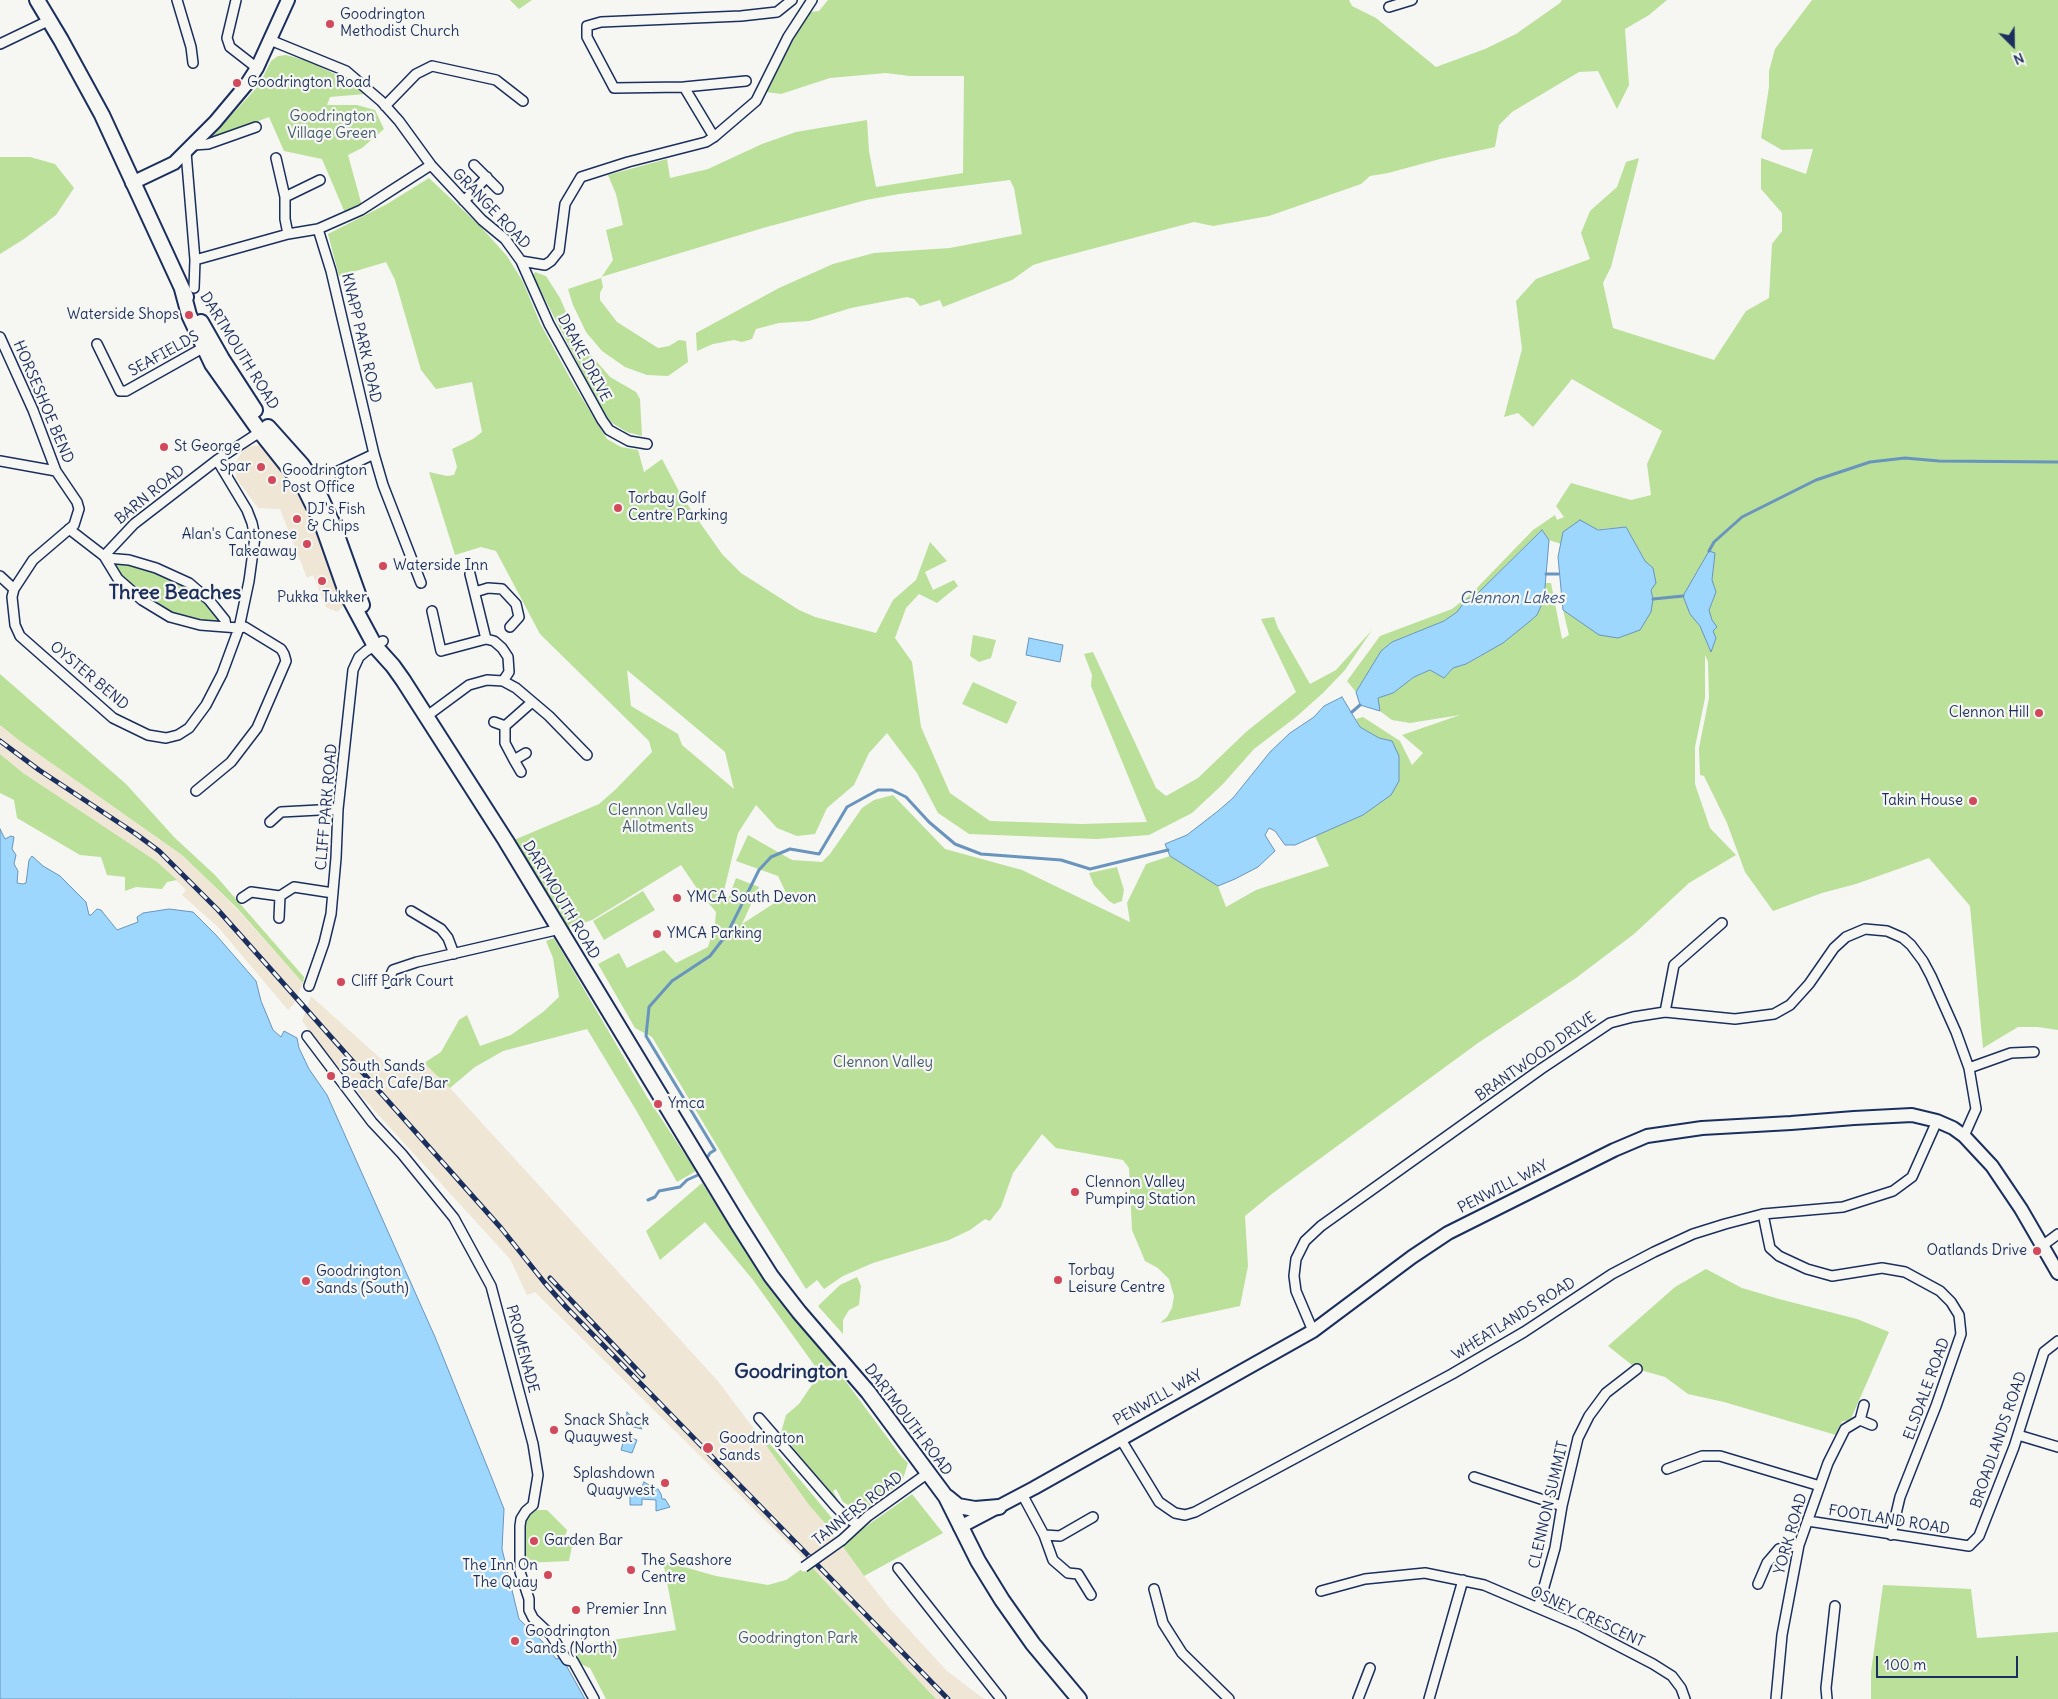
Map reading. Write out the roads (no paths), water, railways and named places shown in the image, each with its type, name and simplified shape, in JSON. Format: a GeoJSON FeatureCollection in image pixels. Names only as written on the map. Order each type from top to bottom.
{"type":"FeatureCollection","features":[{"type":"Feature","properties":{"kind":"main road","name":"DARTMOUTH ROAD"},"geometry":{"type":"LineString","coordinates":[[36,0],[50,20],[102,115],[132,183],[188,289],[208,345],[232,376],[264,429],[302,465],[346,592],[427,716],[560,929],[699,1161],[772,1276],[799,1312],[868,1392],[946,1497],[978,1562],[1033,1644],[1079,1699]]}},
{"type":"Feature","properties":{"kind":"main road"},"geometry":{"type":"LineString","coordinates":[[946,1497],[958,1506],[975,1510],[999,1507]]}},
{"type":"Feature","properties":{"kind":"street"},"geometry":{"type":"LineString","coordinates":[[177,0],[191,47],[193,63]]}},
{"type":"Feature","properties":{"kind":"street"},"geometry":{"type":"LineString","coordinates":[[236,0],[227,38],[230,47],[257,68]]}},
{"type":"Feature","properties":{"kind":"street"},"geometry":{"type":"LineString","coordinates":[[132,183],[163,170],[189,149],[225,110],[257,68],[288,0]]}},
{"type":"Feature","properties":{"kind":"street"},"geometry":{"type":"LineString","coordinates":[[746,81],[684,87],[614,88],[587,37],[588,26],[600,22],[741,16],[777,12],[792,0]]}},
{"type":"Feature","properties":{"kind":"street","name":"GRANGE ROAD"},"geometry":{"type":"LineString","coordinates":[[270,40],[346,71],[386,106],[431,165],[482,220],[505,239],[521,261],[545,264],[552,260],[559,251],[565,204],[581,177],[628,162],[706,142],[714,137],[756,102],[788,37],[812,0]]}},
{"type":"Feature","properties":{"kind":"street"},"geometry":{"type":"LineString","coordinates":[[1389,6],[1412,0]]}},
{"type":"Feature","properties":{"kind":"street"},"geometry":{"type":"LineString","coordinates":[[0,44],[50,20]]}},
{"type":"Feature","properties":{"kind":"street"},"geometry":{"type":"LineString","coordinates":[[386,106],[416,74],[432,66],[496,80],[523,101]]}},
{"type":"Feature","properties":{"kind":"street"},"geometry":{"type":"LineString","coordinates":[[684,87],[714,137]]}},
{"type":"Feature","properties":{"kind":"street"},"geometry":{"type":"LineString","coordinates":[[189,149],[256,127]]}},
{"type":"Feature","properties":{"kind":"street"},"geometry":{"type":"LineString","coordinates":[[188,289],[195,260],[189,149]]}},
{"type":"Feature","properties":{"kind":"street"},"geometry":{"type":"LineString","coordinates":[[276,158],[285,196],[285,219],[288,234]]}},
{"type":"Feature","properties":{"kind":"street"},"geometry":{"type":"LineString","coordinates":[[195,260],[288,234],[318,229],[361,210],[431,165]]}},
{"type":"Feature","properties":{"kind":"street"},"geometry":{"type":"LineString","coordinates":[[474,165],[498,189]]}},
{"type":"Feature","properties":{"kind":"street"},"geometry":{"type":"LineString","coordinates":[[464,200],[486,177]]}},
{"type":"Feature","properties":{"kind":"street"},"geometry":{"type":"LineString","coordinates":[[285,196],[320,180]]}},
{"type":"Feature","properties":{"kind":"street","name":"KNAPP PARK ROAD"},"geometry":{"type":"LineString","coordinates":[[318,229],[331,270],[374,454],[421,582]]}},
{"type":"Feature","properties":{"kind":"street","name":"DRAKE DRIVE"},"geometry":{"type":"LineString","coordinates":[[521,261],[549,324],[602,420],[609,430],[629,441],[647,444]]}},
{"type":"Feature","properties":{"kind":"street","name":"HORSESHOE BEND"},"geometry":{"type":"LineString","coordinates":[[0,337],[30,402],[56,471],[77,502],[79,509],[74,525],[69,530]]}},
{"type":"Feature","properties":{"kind":"street","name":"SEAFIELDS"},"geometry":{"type":"LineString","coordinates":[[97,344],[120,391],[126,391],[208,345]]}},
{"type":"Feature","properties":{"kind":"street","name":"BARN ROAD"},"geometry":{"type":"LineString","coordinates":[[105,557],[134,524],[217,460],[264,429]]}},
{"type":"Feature","properties":{"kind":"street"},"geometry":{"type":"LineString","coordinates":[[309,485],[374,454]]}},
{"type":"Feature","properties":{"kind":"street","name":"OYSTER BEND"},"geometry":{"type":"LineString","coordinates":[[14,589],[12,597],[15,625],[20,636],[113,718],[148,735],[166,738],[178,735],[188,728],[206,705],[222,674],[238,628],[249,581],[255,537],[252,523],[247,510],[217,460]]}},
{"type":"Feature","properties":{"kind":"street"},"geometry":{"type":"LineString","coordinates":[[0,461],[56,471]]}},
{"type":"Feature","properties":{"kind":"street"},"geometry":{"type":"LineString","coordinates":[[0,576],[14,589],[33,560],[69,530],[105,557],[118,579],[142,600],[170,617],[200,625],[238,628],[245,626],[281,649],[286,661],[257,728],[232,762],[196,792]]}},
{"type":"Feature","properties":{"kind":"street"},"geometry":{"type":"LineString","coordinates":[[105,557],[129,560],[156,568],[190,584],[209,600],[225,620],[226,627]]}},
{"type":"Feature","properties":{"kind":"street"},"geometry":{"type":"LineString","coordinates":[[470,574],[476,592],[486,639]]}},
{"type":"Feature","properties":{"kind":"street"},"geometry":{"type":"LineString","coordinates":[[476,592],[488,588],[502,588],[516,604],[519,617],[510,626]]}},
{"type":"Feature","properties":{"kind":"street"},"geometry":{"type":"LineString","coordinates":[[432,611],[440,651],[486,639],[494,641],[502,648],[508,658],[509,672],[503,681]]}},
{"type":"Feature","properties":{"kind":"street","name":"CLIFF PARK ROAD"},"geometry":{"type":"LineString","coordinates":[[309,986],[324,943],[334,893],[338,809],[353,670],[359,658],[379,644]]}},
{"type":"Feature","properties":{"kind":"street"},"geometry":{"type":"LineString","coordinates":[[427,716],[469,685],[487,680],[503,681],[516,688],[549,716],[587,755]]}},
{"type":"Feature","properties":{"kind":"street"},"geometry":{"type":"LineString","coordinates":[[521,772],[505,743],[505,726],[531,702]]}},
{"type":"Feature","properties":{"kind":"street"},"geometry":{"type":"LineString","coordinates":[[494,722],[505,726]]}},
{"type":"Feature","properties":{"kind":"street"},"geometry":{"type":"LineString","coordinates":[[514,760],[526,753]]}},
{"type":"Feature","properties":{"kind":"street"},"geometry":{"type":"LineString","coordinates":[[270,822],[281,812],[338,809]]}},
{"type":"Feature","properties":{"kind":"street"},"geometry":{"type":"LineString","coordinates":[[242,898],[251,892],[280,896],[294,888],[334,893]]}},
{"type":"Feature","properties":{"kind":"street"},"geometry":{"type":"LineString","coordinates":[[279,918],[280,896]]}},
{"type":"Feature","properties":{"kind":"street"},"geometry":{"type":"LineString","coordinates":[[411,911],[441,929],[448,938],[454,954]]}},
{"type":"Feature","properties":{"kind":"street"},"geometry":{"type":"LineString","coordinates":[[1665,1012],[1674,965],[1722,923]]}},
{"type":"Feature","properties":{"kind":"street"},"geometry":{"type":"LineString","coordinates":[[387,983],[393,970],[560,929]]}},
{"type":"Feature","properties":{"kind":"street","name":"BRANTWOOD DRIVE"},"geometry":{"type":"LineString","coordinates":[[1313,1331],[1296,1291],[1294,1276],[1296,1259],[1305,1241],[1321,1226],[1582,1040],[1610,1024],[1632,1017],[1665,1012],[1735,1019],[1774,1014],[1790,1005],[1809,984],[1828,956],[1846,937],[1865,929],[1878,929],[1903,938],[1924,961],[1952,1025],[1968,1068],[1976,1109],[1964,1136]]}},
{"type":"Feature","properties":{"kind":"street","name":"PROMENADE"},"geometry":{"type":"LineString","coordinates":[[307,1036],[372,1122],[402,1154],[454,1218],[491,1286],[532,1444],[538,1475],[533,1505],[521,1519],[520,1526],[520,1572],[530,1599],[529,1610],[533,1618],[551,1635],[567,1660],[573,1661],[594,1699]]}},
{"type":"Feature","properties":{"kind":"street"},"geometry":{"type":"LineString","coordinates":[[1968,1068],[2011,1053],[2034,1052]]}},
{"type":"Feature","properties":{"kind":"street","name":"PENWILL WAY"},"geometry":{"type":"LineString","coordinates":[[960,1527],[1313,1331],[1412,1257],[1448,1233],[1614,1150],[1647,1136],[1702,1128],[1912,1115],[1937,1121],[1964,1136],[1992,1166],[2021,1209],[2058,1273]]}},
{"type":"Feature","properties":{"kind":"street","name":"WHEATLANDS ROAD"},"geometry":{"type":"LineString","coordinates":[[1120,1438],[1159,1502],[1175,1513],[1185,1515],[1195,1512],[1452,1374],[1524,1332],[1571,1299],[1612,1274],[1654,1252],[1694,1234],[1763,1214],[1843,1207],[1893,1191],[1912,1178],[1937,1121]]}},
{"type":"Feature","properties":{"kind":"street","name":"ELSDALE ROAD"},"geometry":{"type":"LineString","coordinates":[[1763,1214],[1770,1248],[1779,1256],[1807,1269],[1832,1276],[1882,1268],[1905,1272],[1940,1291],[1951,1302],[1959,1315],[1961,1334],[1933,1415],[1900,1497],[1891,1535]]}},
{"type":"Feature","properties":{"kind":"street"},"geometry":{"type":"LineString","coordinates":[[2042,1246],[2058,1234]]}},
{"type":"Feature","properties":{"kind":"street","name":"BROADLANDS ROAD"},"geometry":{"type":"LineString","coordinates":[[1966,1547],[1979,1536],[2018,1435],[2044,1352],[2058,1341]]}},
{"type":"Feature","properties":{"kind":"street","name":"CLENNON SUMMIT"},"geometry":{"type":"LineString","coordinates":[[1538,1608],[1555,1548],[1562,1506],[1578,1438],[1589,1416],[1606,1393],[1637,1369]]}},
{"type":"Feature","properties":{"kind":"street"},"geometry":{"type":"LineString","coordinates":[[1864,1405],[1860,1420],[1872,1425]]}},
{"type":"Feature","properties":{"kind":"street"},"geometry":{"type":"LineString","coordinates":[[759,1418],[836,1507],[848,1519],[858,1524]]}},
{"type":"Feature","properties":{"kind":"street","name":"YORK ROAD"},"geometry":{"type":"LineString","coordinates":[[1776,1699],[1782,1635],[1799,1545],[1828,1463],[1846,1429],[1860,1420]]}},
{"type":"Feature","properties":{"kind":"street"},"geometry":{"type":"LineString","coordinates":[[2018,1435],[2058,1447]]}},
{"type":"Feature","properties":{"kind":"street"},"geometry":{"type":"LineString","coordinates":[[1667,1469],[1702,1456],[1720,1456],[1820,1486]]}},
{"type":"Feature","properties":{"kind":"street","name":"TANNERS ROAD"},"geometry":{"type":"LineString","coordinates":[[804,1567],[842,1540],[858,1524],[928,1473]]}},
{"type":"Feature","properties":{"kind":"street"},"geometry":{"type":"LineString","coordinates":[[1474,1477],[1562,1506]]}},
{"type":"Feature","properties":{"kind":"street"},"geometry":{"type":"LineString","coordinates":[[1022,1494],[1044,1535],[1053,1560],[1068,1573],[1078,1574],[1091,1595]]}},
{"type":"Feature","properties":{"kind":"street"},"geometry":{"type":"LineString","coordinates":[[1044,1535],[1060,1536],[1093,1517]]}},
{"type":"Feature","properties":{"kind":"street","name":"FOOTLAND ROAD"},"geometry":{"type":"LineString","coordinates":[[1808,1521],[1966,1547]]}},
{"type":"Feature","properties":{"kind":"street"},"geometry":{"type":"LineString","coordinates":[[1758,1584],[1767,1564],[1779,1549],[1799,1545]]}},
{"type":"Feature","properties":{"kind":"street"},"geometry":{"type":"LineString","coordinates":[[898,1568],[1001,1699]]}},
{"type":"Feature","properties":{"kind":"street","name":"OSNEY CRESCENT"},"geometry":{"type":"LineString","coordinates":[[1321,1592],[1365,1579],[1407,1574],[1425,1574],[1484,1585],[1578,1625],[1653,1664],[1672,1676],[1681,1688],[1685,1699]]}},
{"type":"Feature","properties":{"kind":"street"},"geometry":{"type":"LineString","coordinates":[[1429,1699],[1463,1580]]}},
{"type":"Feature","properties":{"kind":"street"},"geometry":{"type":"LineString","coordinates":[[1154,1589],[1164,1623],[1182,1653],[1229,1699]]}},
{"type":"Feature","properties":{"kind":"street"},"geometry":{"type":"LineString","coordinates":[[1827,1699],[1826,1688],[1835,1606]]}},
{"type":"Feature","properties":{"kind":"street"},"geometry":{"type":"LineString","coordinates":[[1358,1699],[1370,1668]]}},
{"type":"Feature","properties":{"kind":"water"},"geometry":{"type":"Polygon","coordinates":[[[1580,520],[1598,530],[1626,527],[1645,561],[1653,568],[1656,583],[1651,590],[1653,599],[1651,612],[1640,630],[1618,638],[1599,635],[1563,610],[1558,557],[1563,532],[1580,520]]]}},
{"type":"Feature","properties":{"kind":"water","name":"Clennon Lakes"},"geometry":{"type":"Polygon","coordinates":[[[1542,530],[1549,540],[1544,599],[1537,615],[1503,643],[1466,664],[1453,668],[1444,678],[1430,670],[1414,677],[1393,693],[1378,698],[1380,711],[1360,705],[1356,692],[1381,651],[1392,642],[1444,621],[1457,612],[1466,600],[1477,594],[1542,530]]]}},
{"type":"Feature","properties":{"kind":"water"},"geometry":{"type":"Polygon","coordinates":[[[1709,551],[1715,553],[1712,580],[1716,592],[1709,610],[1712,620],[1717,627],[1713,631],[1716,638],[1711,652],[1700,626],[1690,614],[1683,596],[1709,551]]]}},
{"type":"Feature","properties":{"kind":"water"},"geometry":{"type":"Polygon","coordinates":[[[1029,638],[1063,645],[1060,662],[1026,655],[1029,638]]]}},
{"type":"Feature","properties":{"kind":"water"},"geometry":{"type":"Polygon","coordinates":[[[1342,697],[1360,727],[1379,738],[1392,741],[1399,756],[1399,781],[1391,795],[1363,815],[1295,845],[1285,845],[1275,831],[1269,828],[1265,835],[1275,851],[1258,867],[1218,886],[1170,856],[1165,844],[1187,835],[1218,811],[1233,798],[1270,752],[1290,733],[1314,717],[1324,706],[1342,697]]]}},
{"type":"Feature","properties":{"kind":"water"},"geometry":{"type":"Polygon","coordinates":[[[0,829],[5,839],[11,836],[14,837],[12,849],[16,855],[14,864],[18,871],[17,883],[26,883],[29,860],[32,856],[43,866],[60,876],[86,902],[89,915],[97,909],[101,910],[117,930],[138,922],[137,917],[143,913],[169,909],[193,912],[256,981],[261,1001],[273,1030],[281,1037],[284,1031],[297,1038],[299,1048],[309,1069],[327,1095],[435,1337],[504,1509],[502,1549],[519,1619],[545,1644],[556,1659],[562,1658],[585,1699],[0,1699],[0,829]]]}},
{"type":"Feature","properties":{"kind":"water"},"geometry":{"type":"Polygon","coordinates":[[[627,1412],[638,1423],[642,1429],[626,1425],[627,1412]]]}},
{"type":"Feature","properties":{"kind":"water"},"geometry":{"type":"Polygon","coordinates":[[[625,1436],[637,1440],[632,1453],[621,1450],[625,1436]]]}},
{"type":"Feature","properties":{"kind":"water"},"geometry":{"type":"Polygon","coordinates":[[[644,1482],[649,1485],[649,1492],[652,1493],[655,1489],[658,1489],[662,1499],[665,1499],[670,1507],[656,1511],[656,1500],[642,1499],[642,1505],[630,1505],[630,1489],[642,1486],[644,1482]]]}},
{"type":"Feature","properties":{"kind":"waterway"},"geometry":{"type":"LineString","coordinates":[[1709,551],[1714,542],[1742,517],[1816,480],[1870,462],[1905,458],[1939,461],[2058,462]]}},
{"type":"Feature","properties":{"kind":"waterway"},"geometry":{"type":"LineString","coordinates":[[1546,574],[1558,574]]}},
{"type":"Feature","properties":{"kind":"waterway"},"geometry":{"type":"LineString","coordinates":[[1653,599],[1683,596]]}},
{"type":"Feature","properties":{"kind":"waterway"},"geometry":{"type":"LineString","coordinates":[[1352,712],[1360,705]]}},
{"type":"Feature","properties":{"kind":"waterway"},"geometry":{"type":"LineString","coordinates":[[707,1158],[715,1150],[646,1036],[649,1007],[672,981],[710,956],[727,934],[759,870],[771,857],[790,849],[819,854],[847,807],[878,790],[892,790],[906,797],[929,822],[955,844],[981,854],[1061,860],[1090,869],[1168,850]]}},
{"type":"Feature","properties":{"kind":"waterway"},"geometry":{"type":"LineString","coordinates":[[648,1200],[655,1197],[659,1191],[680,1187],[687,1180],[698,1175]]}},
{"type":"Feature","properties":{"kind":"railway"},"geometry":{"type":"LineString","coordinates":[[0,741],[39,770],[159,851],[218,910],[501,1228],[566,1307],[948,1699]]}},
{"type":"Feature","properties":{"kind":"railway"},"geometry":{"type":"LineString","coordinates":[[550,1278],[643,1376]]}},
{"type":"Feature","properties":{"kind":"place","name":"Goodrington Methodist Church"},"geometry":{"type":"Point","coordinates":[330,24]}},
{"type":"Feature","properties":{"kind":"place","name":"Goodrington Road"},"geometry":{"type":"Point","coordinates":[237,83]}},
{"type":"Feature","properties":{"kind":"place","name":"Waterside Shops"},"geometry":{"type":"Point","coordinates":[189,315]}},
{"type":"Feature","properties":{"kind":"place","name":"St George"},"geometry":{"type":"Point","coordinates":[164,447]}},
{"type":"Feature","properties":{"kind":"place","name":"Spar"},"geometry":{"type":"Point","coordinates":[261,467]}},
{"type":"Feature","properties":{"kind":"place","name":"Goodrington Post Office"},"geometry":{"type":"Point","coordinates":[272,480]}},
{"type":"Feature","properties":{"kind":"place","name":"Torbay Golf Centre Parking"},"geometry":{"type":"Point","coordinates":[618,508]}},
{"type":"Feature","properties":{"kind":"place","name":"DJ's Fish & Chips"},"geometry":{"type":"Point","coordinates":[297,519]}},
{"type":"Feature","properties":{"kind":"place","name":"Alan's Cantonese Takeaway"},"geometry":{"type":"Point","coordinates":[307,544]}},
{"type":"Feature","properties":{"kind":"place","name":"Waterside Inn"},"geometry":{"type":"Point","coordinates":[383,566]}},
{"type":"Feature","properties":{"kind":"place","name":"Pukka Tukker"},"geometry":{"type":"Point","coordinates":[322,581]}},
{"type":"Feature","properties":{"kind":"place","name":"Clennon Hill"},"geometry":{"type":"Point","coordinates":[2039,713]}},
{"type":"Feature","properties":{"kind":"place","name":"Takin House"},"geometry":{"type":"Point","coordinates":[1973,801]}},
{"type":"Feature","properties":{"kind":"place","name":"YMCA South Devon"},"geometry":{"type":"Point","coordinates":[677,898]}},
{"type":"Feature","properties":{"kind":"place","name":"YMCA Parking"},"geometry":{"type":"Point","coordinates":[657,934]}},
{"type":"Feature","properties":{"kind":"place","name":"Cliff Park Court"},"geometry":{"type":"Point","coordinates":[341,982]}},
{"type":"Feature","properties":{"kind":"place","name":"South Sands Beach Cafe/Bar"},"geometry":{"type":"Point","coordinates":[331,1076]}},
{"type":"Feature","properties":{"kind":"place","name":"Ymca"},"geometry":{"type":"Point","coordinates":[658,1104]}},
{"type":"Feature","properties":{"kind":"place","name":"Clennon Valley Pumping Station"},"geometry":{"type":"Point","coordinates":[1075,1192]}},
{"type":"Feature","properties":{"kind":"place","name":"Oatlands Drive"},"geometry":{"type":"Point","coordinates":[2037,1251]}},
{"type":"Feature","properties":{"kind":"place","name":"Torbay Leisure Centre"},"geometry":{"type":"Point","coordinates":[1058,1280]}},
{"type":"Feature","properties":{"kind":"place","name":"Goodrington Sands (South)"},"geometry":{"type":"Point","coordinates":[306,1281]}},
{"type":"Feature","properties":{"kind":"place","name":"Snack Shack Quaywest"},"geometry":{"type":"Point","coordinates":[554,1430]}},
{"type":"Feature","properties":{"kind":"place","name":"Goodrington Sands"},"geometry":{"type":"Point","coordinates":[708,1448]}},
{"type":"Feature","properties":{"kind":"place","name":"Splashdown Quaywest"},"geometry":{"type":"Point","coordinates":[665,1483]}},
{"type":"Feature","properties":{"kind":"place","name":"Garden Bar"},"geometry":{"type":"Point","coordinates":[534,1541]}},
{"type":"Feature","properties":{"kind":"place","name":"The Seashore Centre"},"geometry":{"type":"Point","coordinates":[631,1570]}},
{"type":"Feature","properties":{"kind":"place","name":"The Inn On The Quay"},"geometry":{"type":"Point","coordinates":[548,1575]}},
{"type":"Feature","properties":{"kind":"place","name":"Premier Inn"},"geometry":{"type":"Point","coordinates":[576,1610]}},
{"type":"Feature","properties":{"kind":"place","name":"Goodrington Sands (North)"},"geometry":{"type":"Point","coordinates":[515,1641]}},
{"type":"Feature","properties":{"kind":"district","name":"Three Beaches"},"geometry":{"type":"Point","coordinates":[175,593]}},
{"type":"Feature","properties":{"kind":"district","name":"Goodrington"},"geometry":{"type":"Point","coordinates":[791,1372]}},
{"type":"Feature","properties":{"kind":"park label","name":"Goodrington Village Green"},"geometry":{"type":"Point","coordinates":[332,126]}},
{"type":"Feature","properties":{"kind":"park label","name":"Clennon Valley Allotments"},"geometry":{"type":"Point","coordinates":[658,820]}},
{"type":"Feature","properties":{"kind":"park label","name":"Clennon Valley"},"geometry":{"type":"Point","coordinates":[883,1063]}},
{"type":"Feature","properties":{"kind":"park label","name":"Goodrington Park"},"geometry":{"type":"Point","coordinates":[798,1639]}}]}
